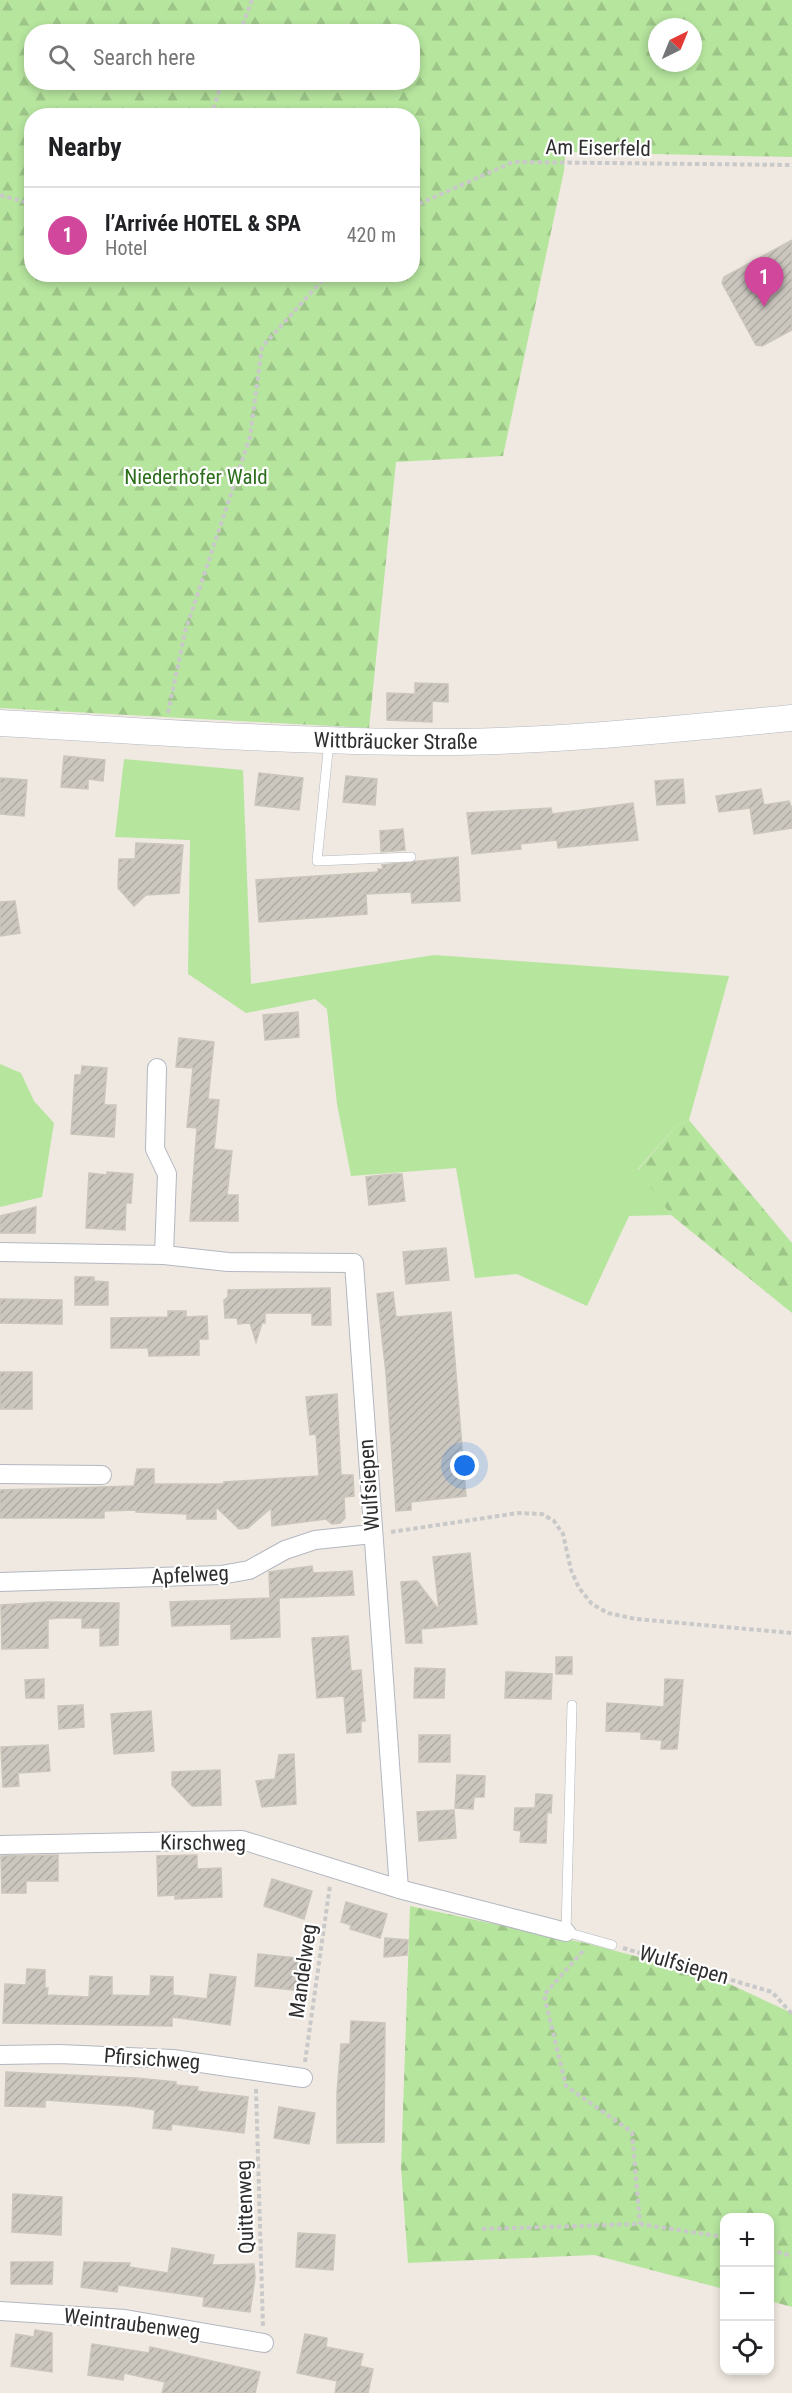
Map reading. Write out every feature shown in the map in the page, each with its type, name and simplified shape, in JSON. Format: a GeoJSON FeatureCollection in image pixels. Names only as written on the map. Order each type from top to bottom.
{"type":"FeatureCollection","features":[{"type":"Feature","properties":{"kind":"main road","name":"Wittbräucker Straße"},"geometry":{"type":"LineString","coordinates":[[0,723],[437,742],[586,736],[792,718]]}},
{"type":"Feature","properties":{"kind":"street"},"geometry":{"type":"LineString","coordinates":[[157,1068],[155,1149],[167,1174],[164,1255]]}},
{"type":"Feature","properties":{"kind":"street","name":"Wulfsiepen"},"geometry":{"type":"LineString","coordinates":[[0,1252],[164,1255],[228,1262],[354,1263],[399,1889],[566,1932]]}},
{"type":"Feature","properties":{"kind":"street"},"geometry":{"type":"LineString","coordinates":[[0,1474],[102,1475]]}},
{"type":"Feature","properties":{"kind":"street","name":"Apfelweg"},"geometry":{"type":"LineString","coordinates":[[0,1582],[221,1575],[249,1570],[285,1550],[315,1540],[372,1534]]}},
{"type":"Feature","properties":{"kind":"street","name":"Kirschweg"},"geometry":{"type":"LineString","coordinates":[[0,1845],[242,1840],[399,1889]]}},
{"type":"Feature","properties":{"kind":"street","name":"Pfirsichweg"},"geometry":{"type":"LineString","coordinates":[[0,2055],[59,2054],[173,2059],[303,2078]]}},
{"type":"Feature","properties":{"kind":"street","name":"Weintraubenweg"},"geometry":{"type":"LineString","coordinates":[[0,2311],[124,2319],[264,2343]]}},
{"type":"Feature","properties":{"kind":"lane"},"geometry":{"type":"LineString","coordinates":[[330,739],[317,861],[411,857]]}},
{"type":"Feature","properties":{"kind":"lane"},"geometry":{"type":"LineString","coordinates":[[566,1932],[572,1705]]}},
{"type":"Feature","properties":{"kind":"lane","name":"Wulfsiepen"},"geometry":{"type":"LineString","coordinates":[[566,1932],[612,1945]]}},
{"type":"Feature","properties":{"kind":"path"},"geometry":{"type":"LineString","coordinates":[[243,24],[252,0]]}},
{"type":"Feature","properties":{"kind":"path"},"geometry":{"type":"LineString","coordinates":[[214,108],[219,90]]}},
{"type":"Feature","properties":{"kind":"path","name":"Am Eiserfeld"},"geometry":{"type":"LineString","coordinates":[[420,203],[513,162],[792,165]]}},
{"type":"Feature","properties":{"kind":"path"},"geometry":{"type":"LineString","coordinates":[[0,195],[24,202]]}},
{"type":"Feature","properties":{"kind":"path"},"geometry":{"type":"LineString","coordinates":[[166,731],[170,696],[185,632],[250,437],[262,347],[321,282]]}},
{"type":"Feature","properties":{"kind":"path"},"geometry":{"type":"LineString","coordinates":[[372,1534],[438,1527],[518,1513],[542,1514],[554,1521],[563,1534],[571,1570],[579,1588],[592,1604],[608,1613],[636,1619],[792,1633]]}},
{"type":"Feature","properties":{"kind":"path","name":"Mandelweg"},"geometry":{"type":"LineString","coordinates":[[303,2078],[333,1868]]}},
{"type":"Feature","properties":{"kind":"path"},"geometry":{"type":"LineString","coordinates":[[594,1940],[544,1995],[566,2086],[632,2132],[640,2224]]}},
{"type":"Feature","properties":{"kind":"path","name":"Wulfsiepen"},"geometry":{"type":"LineString","coordinates":[[612,1945],[772,1992],[792,2014]]}},
{"type":"Feature","properties":{"kind":"path","name":"Quittenweg"},"geometry":{"type":"LineString","coordinates":[[256,2070],[264,2343]]}},
{"type":"Feature","properties":{"kind":"path"},"geometry":{"type":"LineString","coordinates":[[482,2229],[640,2224],[720,2236]]}},
{"type":"Feature","properties":{"kind":"path"},"geometry":{"type":"LineString","coordinates":[[774,2251],[792,2256]]}},
{"type":"Feature","properties":{"kind":"green space","name":"Niederhofer Wald"},"geometry":{"type":"Polygon","coordinates":[[[0,0],[792,0],[792,157],[565,152],[564,171],[503,456],[396,462],[369,728],[0,708],[0,0]]]}},
{"type":"Feature","properties":{"kind":"green space"},"geometry":{"type":"Polygon","coordinates":[[[124,759],[243,770],[251,984],[434,955],[729,976],[689,1120],[676,1126],[638,1169],[671,1215],[629,1216],[587,1306],[517,1274],[475,1278],[456,1168],[351,1176],[337,1104],[327,1009],[315,999],[246,1013],[188,974],[190,840],[115,837],[124,759]]]}},
{"type":"Feature","properties":{"kind":"green space"},"geometry":{"type":"Polygon","coordinates":[[[0,1064],[21,1073],[34,1101],[54,1123],[42,1197],[0,1207],[0,1064]]]}},
{"type":"Feature","properties":{"kind":"green space"},"geometry":{"type":"Polygon","coordinates":[[[689,1120],[792,1243],[792,1313],[671,1215],[638,1170],[676,1126],[689,1120]]]}},
{"type":"Feature","properties":{"kind":"green space"},"geometry":{"type":"Polygon","coordinates":[[[410,1906],[585,1943],[712,1976],[792,2013],[792,2307],[774,2302],[774,2213],[720,2213],[720,2288],[594,2255],[408,2263],[401,2167],[410,1906]]]}},
{"type":"Feature","properties":{"kind":"building"},"geometry":{"type":"Polygon","coordinates":[[[792,240],[792,330],[762,346],[756,345],[722,283],[724,277],[792,240]]]}},
{"type":"Feature","properties":{"kind":"building"},"geometry":{"type":"Polygon","coordinates":[[[415,683],[448,684],[448,702],[432,701],[432,722],[387,720],[387,693],[415,694],[415,683]]]}},
{"type":"Feature","properties":{"kind":"building"},"geometry":{"type":"Polygon","coordinates":[[[64,756],[105,760],[103,781],[88,779],[88,789],[61,787],[64,756]]]}},
{"type":"Feature","properties":{"kind":"building"},"geometry":{"type":"Polygon","coordinates":[[[259,773],[303,778],[299,810],[255,805],[259,773]]]}},
{"type":"Feature","properties":{"kind":"building"},"geometry":{"type":"Polygon","coordinates":[[[346,776],[377,779],[375,805],[343,802],[346,776]]]}},
{"type":"Feature","properties":{"kind":"building"},"geometry":{"type":"Polygon","coordinates":[[[0,778],[27,780],[24,816],[0,814],[0,778]]]}},
{"type":"Feature","properties":{"kind":"building"},"geometry":{"type":"Polygon","coordinates":[[[683,779],[685,803],[657,805],[655,781],[683,779]]]}},
{"type":"Feature","properties":{"kind":"building"},"geometry":{"type":"Polygon","coordinates":[[[761,789],[764,805],[789,801],[792,809],[792,828],[754,834],[750,808],[719,812],[716,796],[761,789]]]}},
{"type":"Feature","properties":{"kind":"building"},"geometry":{"type":"Polygon","coordinates":[[[633,803],[638,840],[558,848],[557,840],[520,844],[521,849],[472,854],[467,813],[551,808],[552,814],[633,803]]]}},
{"type":"Feature","properties":{"kind":"building"},"geometry":{"type":"Polygon","coordinates":[[[403,829],[405,850],[381,852],[380,831],[403,829]]]}},
{"type":"Feature","properties":{"kind":"building"},"geometry":{"type":"Polygon","coordinates":[[[136,843],[183,845],[179,893],[146,895],[134,906],[118,888],[119,859],[135,859],[136,843]]]}},
{"type":"Feature","properties":{"kind":"building"},"geometry":{"type":"Polygon","coordinates":[[[458,857],[460,901],[412,903],[411,892],[366,894],[367,914],[259,922],[256,880],[378,872],[378,869],[383,869],[382,865],[458,857]]]}},
{"type":"Feature","properties":{"kind":"building"},"geometry":{"type":"Polygon","coordinates":[[[15,901],[20,933],[0,936],[0,902],[15,901]]]}},
{"type":"Feature","properties":{"kind":"building"},"geometry":{"type":"Polygon","coordinates":[[[298,1012],[299,1037],[265,1040],[263,1015],[298,1012]]]}},
{"type":"Feature","properties":{"kind":"building"},"geometry":{"type":"Polygon","coordinates":[[[179,1038],[214,1042],[208,1099],[219,1100],[214,1149],[232,1151],[227,1195],[238,1195],[238,1221],[190,1221],[197,1128],[187,1127],[193,1068],[176,1067],[179,1038]]]}},
{"type":"Feature","properties":{"kind":"building"},"geometry":{"type":"Polygon","coordinates":[[[82,1066],[107,1068],[104,1105],[116,1105],[114,1137],[71,1134],[75,1075],[81,1075],[82,1066]]]}},
{"type":"Feature","properties":{"kind":"building"},"geometry":{"type":"Polygon","coordinates":[[[107,1172],[133,1174],[131,1203],[126,1203],[125,1230],[86,1228],[89,1173],[107,1175],[107,1172]]]}},
{"type":"Feature","properties":{"kind":"building"},"geometry":{"type":"Polygon","coordinates":[[[402,1174],[405,1201],[369,1205],[366,1177],[402,1174]]]}},
{"type":"Feature","properties":{"kind":"building"},"geometry":{"type":"Polygon","coordinates":[[[36,1207],[35,1233],[0,1233],[0,1216],[36,1207]]]}},
{"type":"Feature","properties":{"kind":"building"},"geometry":{"type":"Polygon","coordinates":[[[446,1248],[449,1280],[406,1284],[403,1252],[446,1248]]]}},
{"type":"Feature","properties":{"kind":"building"},"geometry":{"type":"Polygon","coordinates":[[[75,1277],[94,1277],[94,1281],[108,1282],[108,1305],[75,1305],[75,1277]]]}},
{"type":"Feature","properties":{"kind":"building"},"geometry":{"type":"Polygon","coordinates":[[[330,1288],[331,1325],[312,1325],[312,1313],[265,1313],[265,1323],[262,1323],[256,1342],[250,1323],[238,1324],[237,1318],[225,1318],[224,1300],[228,1297],[228,1290],[330,1288]]]}},
{"type":"Feature","properties":{"kind":"building"},"geometry":{"type":"Polygon","coordinates":[[[393,1292],[396,1317],[451,1312],[466,1496],[411,1502],[411,1510],[396,1511],[386,1373],[377,1294],[393,1292]]]}},
{"type":"Feature","properties":{"kind":"building"},"geometry":{"type":"Polygon","coordinates":[[[0,1299],[62,1300],[62,1324],[0,1323],[0,1299]]]}},
{"type":"Feature","properties":{"kind":"building"},"geometry":{"type":"Polygon","coordinates":[[[168,1311],[186,1311],[186,1317],[207,1316],[208,1339],[199,1339],[199,1355],[149,1356],[148,1348],[111,1348],[111,1318],[168,1317],[168,1311]]]}},
{"type":"Feature","properties":{"kind":"building"},"geometry":{"type":"Polygon","coordinates":[[[0,1372],[32,1372],[32,1409],[0,1409],[0,1372]]]}},
{"type":"Feature","properties":{"kind":"building"},"geometry":{"type":"Polygon","coordinates":[[[337,1394],[341,1475],[353,1475],[354,1496],[344,1497],[345,1518],[340,1523],[332,1524],[326,1519],[272,1526],[271,1508],[248,1528],[239,1529],[216,1507],[216,1519],[187,1519],[187,1514],[136,1512],[136,1510],[104,1511],[104,1518],[0,1518],[0,1490],[134,1486],[137,1469],[154,1469],[154,1484],[224,1484],[224,1482],[319,1476],[316,1434],[310,1435],[306,1397],[337,1394]]]}},
{"type":"Feature","properties":{"kind":"building"},"geometry":{"type":"Polygon","coordinates":[[[470,1553],[477,1624],[421,1629],[422,1643],[406,1643],[401,1582],[417,1581],[439,1610],[433,1557],[470,1553]]]}},
{"type":"Feature","properties":{"kind":"building"},"geometry":{"type":"Polygon","coordinates":[[[312,1566],[313,1573],[352,1571],[354,1595],[279,1598],[280,1637],[231,1639],[231,1624],[172,1626],[170,1602],[270,1598],[269,1572],[312,1566]]]}},
{"type":"Feature","properties":{"kind":"building"},"geometry":{"type":"Polygon","coordinates":[[[48,1602],[119,1603],[118,1645],[100,1646],[100,1628],[82,1628],[82,1618],[58,1618],[48,1619],[48,1648],[2,1649],[1,1605],[48,1602]]]}},
{"type":"Feature","properties":{"kind":"building"},"geometry":{"type":"Polygon","coordinates":[[[348,1636],[351,1671],[361,1670],[365,1721],[361,1721],[361,1732],[347,1733],[344,1696],[317,1698],[312,1638],[348,1636]]]}},
{"type":"Feature","properties":{"kind":"building"},"geometry":{"type":"Polygon","coordinates":[[[556,1657],[572,1657],[572,1674],[556,1674],[556,1657]]]}},
{"type":"Feature","properties":{"kind":"building"},"geometry":{"type":"Polygon","coordinates":[[[415,1668],[445,1669],[444,1698],[414,1698],[415,1668]]]}},
{"type":"Feature","properties":{"kind":"building"},"geometry":{"type":"Polygon","coordinates":[[[506,1672],[552,1674],[551,1699],[505,1698],[506,1672]]]}},
{"type":"Feature","properties":{"kind":"building"},"geometry":{"type":"Polygon","coordinates":[[[44,1679],[44,1698],[26,1698],[25,1680],[44,1679]]]}},
{"type":"Feature","properties":{"kind":"building"},"geometry":{"type":"Polygon","coordinates":[[[665,1679],[683,1680],[677,1749],[661,1749],[662,1740],[641,1739],[641,1732],[606,1731],[607,1703],[664,1707],[665,1679]]]}},
{"type":"Feature","properties":{"kind":"building"},"geometry":{"type":"Polygon","coordinates":[[[83,1705],[84,1727],[59,1729],[58,1706],[83,1705]]]}},
{"type":"Feature","properties":{"kind":"building"},"geometry":{"type":"Polygon","coordinates":[[[151,1711],[154,1751],[114,1754],[111,1714],[151,1711]]]}},
{"type":"Feature","properties":{"kind":"building"},"geometry":{"type":"Polygon","coordinates":[[[419,1735],[450,1735],[450,1762],[419,1762],[419,1735]]]}},
{"type":"Feature","properties":{"kind":"building"},"geometry":{"type":"Polygon","coordinates":[[[48,1745],[50,1771],[18,1773],[19,1786],[3,1787],[1,1747],[48,1745]]]}},
{"type":"Feature","properties":{"kind":"building"},"geometry":{"type":"Polygon","coordinates":[[[294,1754],[296,1804],[262,1807],[256,1781],[275,1779],[279,1755],[294,1754]]]}},
{"type":"Feature","properties":{"kind":"building"},"geometry":{"type":"Polygon","coordinates":[[[220,1770],[221,1805],[192,1806],[172,1785],[172,1772],[220,1770]]]}},
{"type":"Feature","properties":{"kind":"building"},"geometry":{"type":"Polygon","coordinates":[[[457,1775],[485,1776],[484,1797],[474,1797],[473,1809],[455,1808],[457,1775]]]}},
{"type":"Feature","properties":{"kind":"building"},"geometry":{"type":"Polygon","coordinates":[[[536,1794],[552,1795],[551,1813],[547,1812],[546,1843],[520,1842],[521,1831],[514,1830],[515,1808],[535,1808],[536,1794]]]}},
{"type":"Feature","properties":{"kind":"building"},"geometry":{"type":"Polygon","coordinates":[[[454,1810],[456,1838],[419,1841],[417,1812],[454,1810]]]}},
{"type":"Feature","properties":{"kind":"building"},"geometry":{"type":"Polygon","coordinates":[[[58,1855],[58,1881],[26,1881],[26,1893],[2,1893],[1,1856],[58,1855]]]}},
{"type":"Feature","properties":{"kind":"building"},"geometry":{"type":"Polygon","coordinates":[[[197,1855],[197,1869],[221,1868],[222,1897],[175,1899],[175,1895],[158,1896],[157,1856],[197,1855]]]}},
{"type":"Feature","properties":{"kind":"building"},"geometry":{"type":"Polygon","coordinates":[[[272,1879],[312,1891],[304,1919],[264,1906],[272,1879]]]}},
{"type":"Feature","properties":{"kind":"building"},"geometry":{"type":"Polygon","coordinates":[[[346,1902],[387,1914],[380,1938],[350,1929],[351,1925],[341,1922],[346,1902]]]}},
{"type":"Feature","properties":{"kind":"building"},"geometry":{"type":"Polygon","coordinates":[[[385,1938],[408,1940],[407,1955],[384,1957],[385,1938]]]}},
{"type":"Feature","properties":{"kind":"building"},"geometry":{"type":"Polygon","coordinates":[[[258,1954],[306,1959],[303,1991],[255,1986],[258,1954]]]}},
{"type":"Feature","properties":{"kind":"building"},"geometry":{"type":"Polygon","coordinates":[[[27,1969],[45,1970],[47,1995],[89,1997],[90,1976],[112,1977],[112,1995],[150,1996],[151,1976],[173,1977],[173,1995],[207,1999],[210,1974],[236,1977],[230,2025],[172,2017],[172,2026],[3,2023],[5,1984],[26,1985],[27,1969]]]}},
{"type":"Feature","properties":{"kind":"building"},"geometry":{"type":"Polygon","coordinates":[[[351,2021],[385,2023],[384,2142],[337,2143],[337,2093],[341,2044],[350,2044],[351,2021]]]}},
{"type":"Feature","properties":{"kind":"building"},"geometry":{"type":"Polygon","coordinates":[[[6,2072],[176,2082],[176,2085],[198,2087],[197,2091],[248,2097],[244,2133],[172,2124],[171,2130],[153,2128],[155,2110],[130,2106],[45,2100],[45,2107],[5,2106],[6,2072]]]}},
{"type":"Feature","properties":{"kind":"building"},"geometry":{"type":"Polygon","coordinates":[[[279,2107],[315,2113],[309,2144],[274,2138],[279,2107]]]}},
{"type":"Feature","properties":{"kind":"building"},"geometry":{"type":"Polygon","coordinates":[[[13,2194],[62,2197],[61,2235],[12,2232],[13,2194]]]}},
{"type":"Feature","properties":{"kind":"building"},"geometry":{"type":"Polygon","coordinates":[[[298,2233],[335,2235],[333,2270],[296,2267],[298,2233]]]}},
{"type":"Feature","properties":{"kind":"building"},"geometry":{"type":"Polygon","coordinates":[[[172,2248],[214,2255],[212,2265],[254,2264],[255,2277],[250,2312],[203,2306],[204,2297],[118,2285],[117,2292],[81,2287],[84,2262],[130,2263],[129,2267],[168,2273],[172,2248]]]}},
{"type":"Feature","properties":{"kind":"building"},"geometry":{"type":"Polygon","coordinates":[[[11,2262],[53,2262],[52,2284],[11,2284],[11,2262]]]}},
{"type":"Feature","properties":{"kind":"building"},"geometry":{"type":"Polygon","coordinates":[[[35,2330],[52,2333],[52,2372],[11,2366],[16,2334],[34,2337],[35,2330]]]}},
{"type":"Feature","properties":{"kind":"building"},"geometry":{"type":"Polygon","coordinates":[[[305,2334],[327,2338],[326,2347],[363,2354],[360,2366],[373,2369],[368,2393],[335,2393],[337,2381],[297,2373],[305,2334]]]}},
{"type":"Feature","properties":{"kind":"building"},"geometry":{"type":"Polygon","coordinates":[[[92,2344],[149,2353],[150,2347],[260,2372],[255,2393],[162,2393],[165,2382],[124,2373],[123,2380],[88,2375],[92,2344]]]}},
{"type":"Feature","properties":{"kind":"place","name":"l’Arrivée HOTEL & SPA"},"geometry":{"type":"Point","coordinates":[764,307]}}]}
